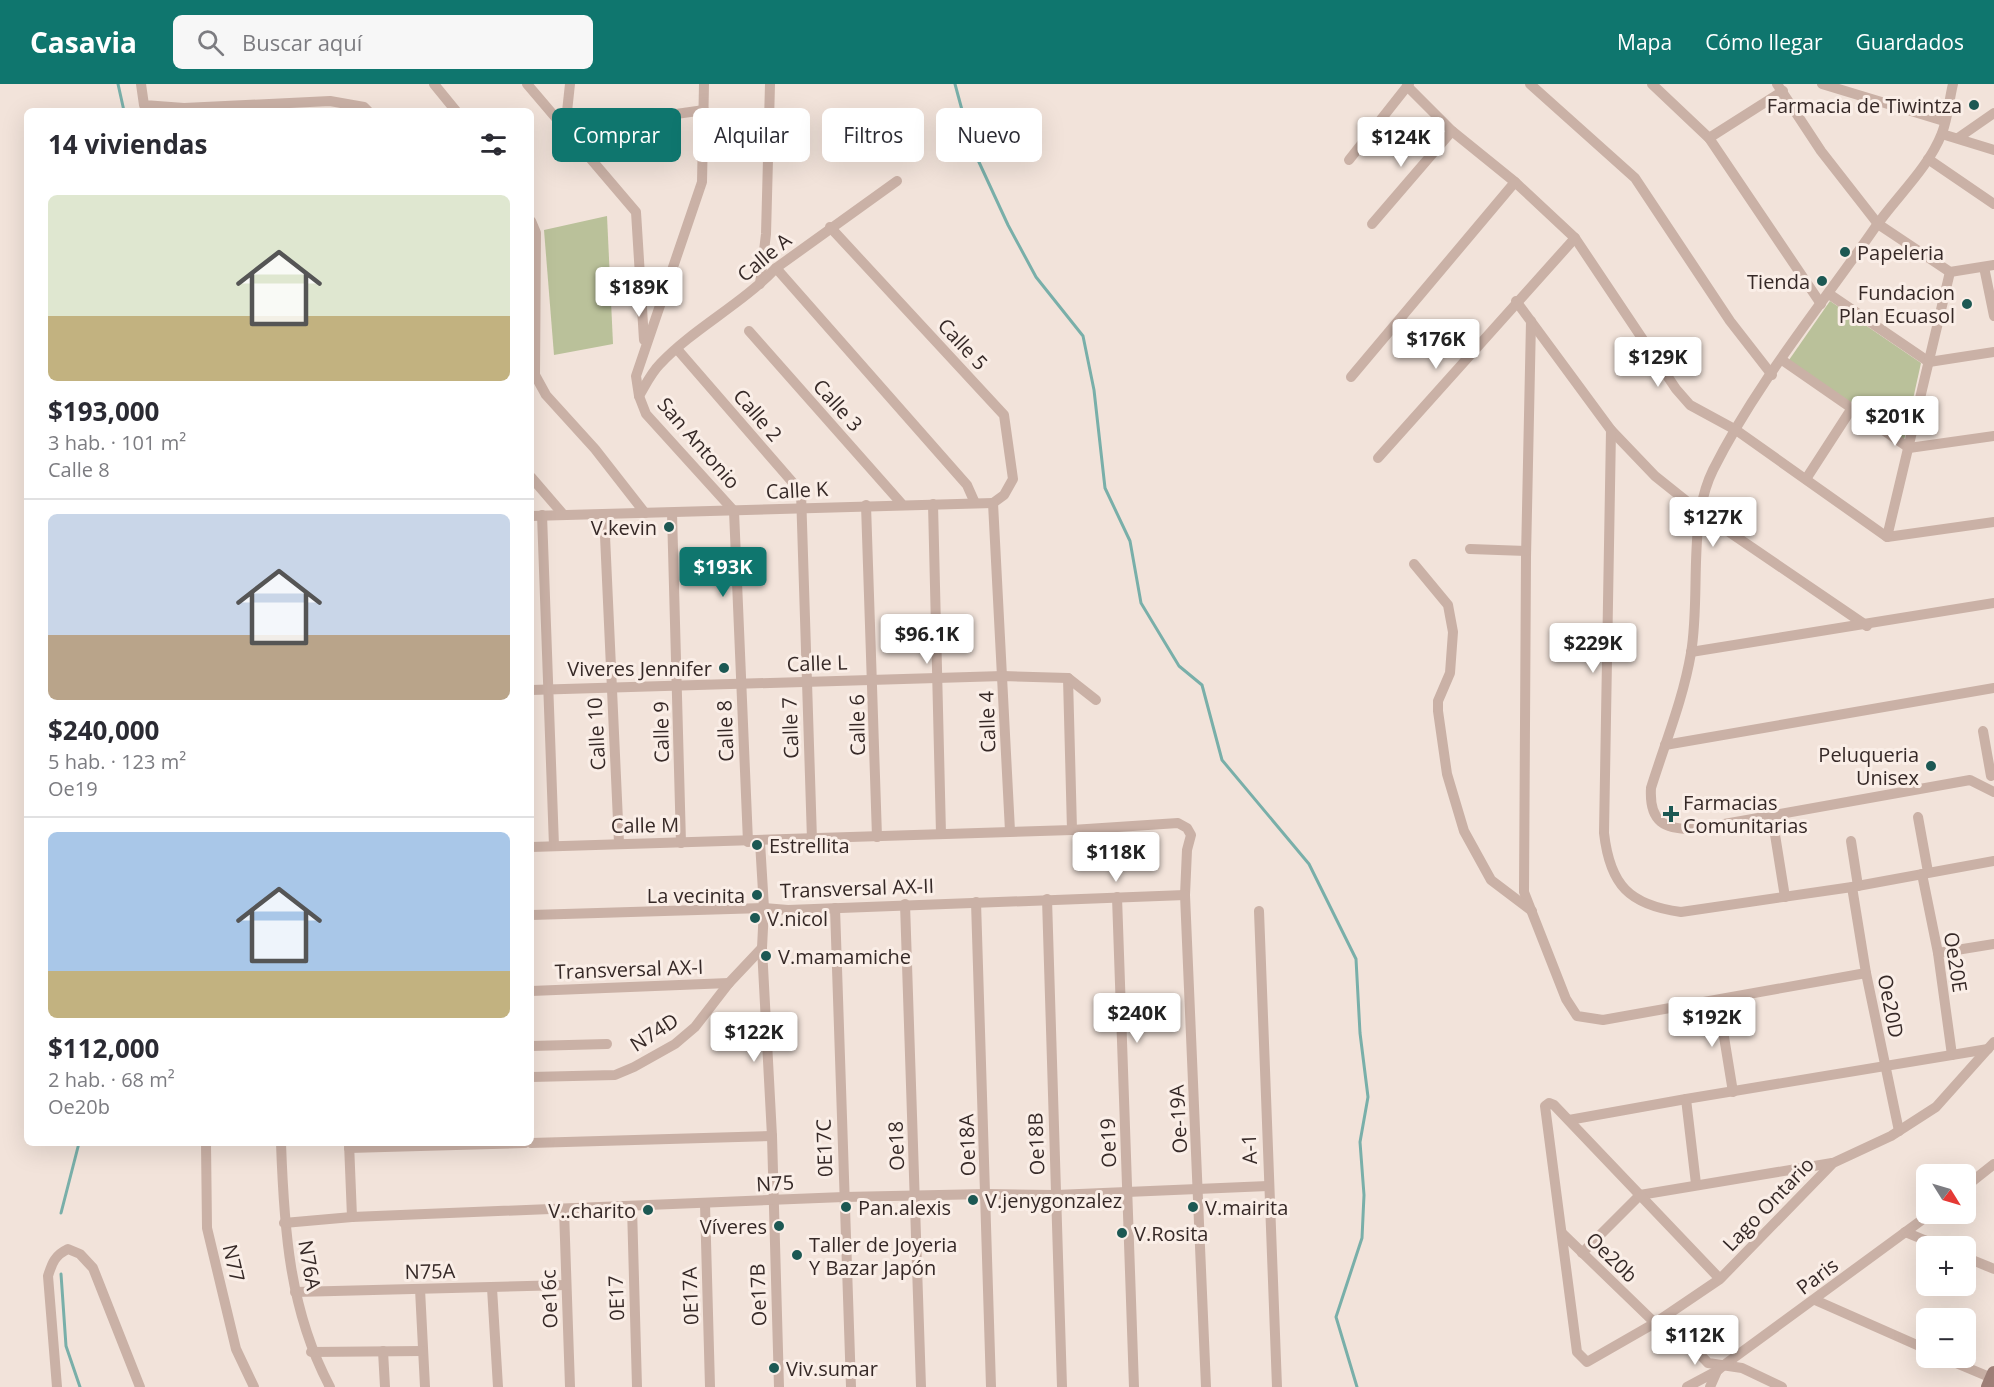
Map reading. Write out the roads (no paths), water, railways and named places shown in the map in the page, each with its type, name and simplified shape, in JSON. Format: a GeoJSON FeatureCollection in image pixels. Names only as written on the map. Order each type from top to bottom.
{"type":"FeatureCollection","features":[{"type":"Feature","properties":{"kind":"street"},"geometry":{"type":"LineString","coordinates":[[141,84],[144,105],[174,108]]}},
{"type":"Feature","properties":{"kind":"street"},"geometry":{"type":"LineString","coordinates":[[434,84],[454,108]]}},
{"type":"Feature","properties":{"kind":"street"},"geometry":{"type":"LineString","coordinates":[[527,84],[552,114]]}},
{"type":"Feature","properties":{"kind":"street"},"geometry":{"type":"LineString","coordinates":[[567,108],[570,84]]}},
{"type":"Feature","properties":{"kind":"street","name":"San Antonio"},"geometry":{"type":"LineString","coordinates":[[704,108],[705,84]]}},
{"type":"Feature","properties":{"kind":"street"},"geometry":{"type":"LineString","coordinates":[[760,285],[766,234],[770,84]]}},
{"type":"Feature","properties":{"kind":"street"},"geometry":{"type":"LineString","coordinates":[[1530,84],[1635,178],[1730,321],[1772,375]]}},
{"type":"Feature","properties":{"kind":"street"},"geometry":{"type":"LineString","coordinates":[[1652,84],[1709,138],[1821,304]]}},
{"type":"Feature","properties":{"kind":"street"},"geometry":{"type":"LineString","coordinates":[[1822,84],[1944,121]]}},
{"type":"Feature","properties":{"kind":"street"},"geometry":{"type":"LineString","coordinates":[[1953,84],[1942,134],[1928,159],[1878,224],[1782,360],[1736,430],[1712,472],[1700,512],[1691,652],[1680,702],[1651,788],[1651,807],[1661,822],[1668,826],[1696,829],[1992,776],[1983,731]]}},
{"type":"Feature","properties":{"kind":"street"},"geometry":{"type":"LineString","coordinates":[[1348,160],[1408,85],[1452,131],[1515,182],[1575,238],[1676,389],[1690,405],[1736,430],[1887,537],[1994,522]]}},
{"type":"Feature","properties":{"kind":"street"},"geometry":{"type":"LineString","coordinates":[[1709,138],[1780,88],[1821,151],[1878,224],[1950,272],[1989,266],[1994,316]]}},
{"type":"Feature","properties":{"kind":"street"},"geometry":{"type":"LineString","coordinates":[[277,108],[330,106],[365,108]]}},
{"type":"Feature","properties":{"kind":"street"},"geometry":{"type":"LineString","coordinates":[[1958,138],[1994,113]]}},
{"type":"Feature","properties":{"kind":"street"},"geometry":{"type":"LineString","coordinates":[[1372,224],[1452,131]]}},
{"type":"Feature","properties":{"kind":"street"},"geometry":{"type":"LineString","coordinates":[[1942,134],[1994,150]]}},
{"type":"Feature","properties":{"kind":"street"},"geometry":{"type":"LineString","coordinates":[[1928,159],[1994,204]]}},
{"type":"Feature","properties":{"kind":"street"},"geometry":{"type":"LineString","coordinates":[[593,162],[636,212],[644,346]]}},
{"type":"Feature","properties":{"kind":"street","name":"San Antonio"},"geometry":{"type":"LineString","coordinates":[[703,162],[702,182],[644,346],[636,376],[639,396],[646,414],[734,511]]}},
{"type":"Feature","properties":{"kind":"street","name":"Calle A"},"geometry":{"type":"LineString","coordinates":[[639,396],[658,366],[677,349],[760,285],[776,268],[897,181]]}},
{"type":"Feature","properties":{"kind":"street"},"geometry":{"type":"LineString","coordinates":[[1351,377],[1515,182]]}},
{"type":"Feature","properties":{"kind":"street","name":"Calle 5"},"geometry":{"type":"LineString","coordinates":[[830,227],[1004,415],[1013,479],[1004,495],[993,503]]}},
{"type":"Feature","properties":{"kind":"street"},"geometry":{"type":"LineString","coordinates":[[534,228],[536,233],[534,328]]}},
{"type":"Feature","properties":{"kind":"street"},"geometry":{"type":"LineString","coordinates":[[1378,458],[1516,301],[1575,238]]}},
{"type":"Feature","properties":{"kind":"street"},"geometry":{"type":"LineString","coordinates":[[776,268],[968,485],[975,503]]}},
{"type":"Feature","properties":{"kind":"street"},"geometry":{"type":"LineString","coordinates":[[1887,537],[1950,272]]}},
{"type":"Feature","properties":{"kind":"street"},"geometry":{"type":"LineString","coordinates":[[1829,294],[1929,363],[1994,352]]}},
{"type":"Feature","properties":{"kind":"street"},"geometry":{"type":"LineString","coordinates":[[1516,301],[1611,430],[1655,476],[1700,512],[1867,626]]}},
{"type":"Feature","properties":{"kind":"street"},"geometry":{"type":"LineString","coordinates":[[1531,321],[1526,550],[1524,892],[1566,999],[1577,1016],[1603,1020],[1866,973]]}},
{"type":"Feature","properties":{"kind":"street","name":"Calle 3"},"geometry":{"type":"LineString","coordinates":[[749,331],[901,503]]}},
{"type":"Feature","properties":{"kind":"street","name":"Calle 2"},"geometry":{"type":"LineString","coordinates":[[677,349],[801,492],[801,508]]}},
{"type":"Feature","properties":{"kind":"street"},"geometry":{"type":"LineString","coordinates":[[641,358],[658,366]]}},
{"type":"Feature","properties":{"kind":"street"},"geometry":{"type":"LineString","coordinates":[[1782,360],[1910,448],[1994,436]]}},
{"type":"Feature","properties":{"kind":"street"},"geometry":{"type":"LineString","coordinates":[[534,377],[546,395],[595,449],[645,513]]}},
{"type":"Feature","properties":{"kind":"street"},"geometry":{"type":"LineString","coordinates":[[1806,479],[1852,408]]}},
{"type":"Feature","properties":{"kind":"street"},"geometry":{"type":"LineString","coordinates":[[1611,430],[1604,832],[1612,873],[1633,898],[1681,912],[1855,886],[1994,861]]}},
{"type":"Feature","properties":{"kind":"street"},"geometry":{"type":"LineString","coordinates":[[534,480],[562,513]]}},
{"type":"Feature","properties":{"kind":"street","name":"Calle K"},"geometry":{"type":"LineString","coordinates":[[537,516],[562,513],[672,513],[901,503],[993,503]]}},
{"type":"Feature","properties":{"kind":"street","name":"Calle 4"},"geometry":{"type":"LineString","coordinates":[[993,503],[1010,831]]}},
{"type":"Feature","properties":{"kind":"street"},"geometry":{"type":"LineString","coordinates":[[933,504],[941,834]]}},
{"type":"Feature","properties":{"kind":"street","name":"Calle 6"},"geometry":{"type":"LineString","coordinates":[[866,505],[874,679],[877,837]]}},
{"type":"Feature","properties":{"kind":"street","name":"Calle 7"},"geometry":{"type":"LineString","coordinates":[[801,508],[812,840]]}},
{"type":"Feature","properties":{"kind":"street","name":"Calle 8"},"geometry":{"type":"LineString","coordinates":[[734,511],[748,842]]}},
{"type":"Feature","properties":{"kind":"street","name":"Calle 9"},"geometry":{"type":"LineString","coordinates":[[672,513],[681,843]]}},
{"type":"Feature","properties":{"kind":"street","name":"Calle 10"},"geometry":{"type":"LineString","coordinates":[[604,514],[620,843]]}},
{"type":"Feature","properties":{"kind":"street"},"geometry":{"type":"LineString","coordinates":[[537,516],[554,846]]}},
{"type":"Feature","properties":{"kind":"street"},"geometry":{"type":"LineString","coordinates":[[1470,549],[1526,550]]}},
{"type":"Feature","properties":{"kind":"street"},"geometry":{"type":"LineString","coordinates":[[1414,564],[1448,605],[1453,632],[1450,673],[1438,701],[1438,711],[1447,774],[1464,831],[1491,880],[1532,911]]}},
{"type":"Feature","properties":{"kind":"street"},"geometry":{"type":"LineString","coordinates":[[1691,652],[1867,626],[1994,603]]}},
{"type":"Feature","properties":{"kind":"street","name":"Calle L"},"geometry":{"type":"LineString","coordinates":[[534,690],[1003,676],[1068,678]]}},
{"type":"Feature","properties":{"kind":"street"},"geometry":{"type":"LineString","coordinates":[[1068,678],[1096,700]]}},
{"type":"Feature","properties":{"kind":"street"},"geometry":{"type":"LineString","coordinates":[[760,842],[1072,830],[1068,678]]}},
{"type":"Feature","properties":{"kind":"street"},"geometry":{"type":"LineString","coordinates":[[1665,745],[1994,688]]}},
{"type":"Feature","properties":{"kind":"street"},"geometry":{"type":"LineString","coordinates":[[1970,780],[1994,792]]}},
{"type":"Feature","properties":{"kind":"street"},"geometry":{"type":"LineString","coordinates":[[1772,816],[1785,897]]}},
{"type":"Feature","properties":{"kind":"street","name":"Oe20E"},"geometry":{"type":"LineString","coordinates":[[1918,817],[1952,1055]]}},
{"type":"Feature","properties":{"kind":"street","name":"Oe-19A"},"geometry":{"type":"LineString","coordinates":[[1072,830],[1178,823],[1190,832],[1185,895],[1206,1387]]}},
{"type":"Feature","properties":{"kind":"street","name":"Oe20D"},"geometry":{"type":"LineString","coordinates":[[1851,841],[1866,973],[1899,1131]]}},
{"type":"Feature","properties":{"kind":"street","name":"Calle M"},"geometry":{"type":"LineString","coordinates":[[534,848],[620,843],[760,842]]}},
{"type":"Feature","properties":{"kind":"street","name":"Oe17B"},"geometry":{"type":"LineString","coordinates":[[760,842],[779,1387]]}},
{"type":"Feature","properties":{"kind":"street","name":"Transversal AX-II"},"geometry":{"type":"LineString","coordinates":[[534,915],[835,908],[1185,895]]}},
{"type":"Feature","properties":{"kind":"street","name":"Oe19"},"geometry":{"type":"LineString","coordinates":[[1117,897],[1134,1387]]}},
{"type":"Feature","properties":{"kind":"street","name":"Oe18B"},"geometry":{"type":"LineString","coordinates":[[1047,899],[1062,1387]]}},
{"type":"Feature","properties":{"kind":"street","name":"Oe18A"},"geometry":{"type":"LineString","coordinates":[[976,902],[987,1194],[991,1387]]}},
{"type":"Feature","properties":{"kind":"street","name":"Oe18"},"geometry":{"type":"LineString","coordinates":[[905,904],[921,1387]]}},
{"type":"Feature","properties":{"kind":"street","name":"0E17C"},"geometry":{"type":"LineString","coordinates":[[835,908],[851,1387]]}},
{"type":"Feature","properties":{"kind":"street","name":"A-1"},"geometry":{"type":"LineString","coordinates":[[1259,911],[1276,1387]]}},
{"type":"Feature","properties":{"kind":"street"},"geometry":{"type":"LineString","coordinates":[[1938,953],[1994,944]]}},
{"type":"Feature","properties":{"kind":"street","name":"N74D"},"geometry":{"type":"LineString","coordinates":[[534,1077],[615,1075],[634,1068],[675,1044],[695,1027],[729,983],[762,948]]}},
{"type":"Feature","properties":{"kind":"street","name":"Transversal AX-I"},"geometry":{"type":"LineString","coordinates":[[534,991],[729,983]]}},
{"type":"Feature","properties":{"kind":"street"},"geometry":{"type":"LineString","coordinates":[[1718,1000],[1733,1092]]}},
{"type":"Feature","properties":{"kind":"street"},"geometry":{"type":"LineString","coordinates":[[534,1046],[607,1044]]}},
{"type":"Feature","properties":{"kind":"street"},"geometry":{"type":"LineString","coordinates":[[1569,1119],[1952,1055],[1991,1046]]}},
{"type":"Feature","properties":{"kind":"street","name":"Lago Ontario"},"geometry":{"type":"LineString","coordinates":[[1562,1233],[1577,1352],[1587,1362],[1659,1326],[1720,1279],[1833,1163],[1899,1131],[1936,1107],[1991,1046]]}},
{"type":"Feature","properties":{"kind":"street"},"geometry":{"type":"LineString","coordinates":[[1686,1100],[1696,1184]]}},
{"type":"Feature","properties":{"kind":"street"},"geometry":{"type":"LineString","coordinates":[[1562,1233],[1545,1106],[1549,1103],[1569,1119],[1720,1279]]}},
{"type":"Feature","properties":{"kind":"street"},"geometry":{"type":"LineString","coordinates":[[534,1143],[772,1136]]}},
{"type":"Feature","properties":{"kind":"street","name":"N77"},"geometry":{"type":"LineString","coordinates":[[206,1146],[207,1228],[236,1349],[254,1387]]}},
{"type":"Feature","properties":{"kind":"street","name":"N76A"},"geometry":{"type":"LineString","coordinates":[[281,1146],[284,1223],[295,1292],[311,1352],[330,1387]]}},
{"type":"Feature","properties":{"kind":"street"},"geometry":{"type":"LineString","coordinates":[[349,1146],[352,1217]]}},
{"type":"Feature","properties":{"kind":"street"},"geometry":{"type":"LineString","coordinates":[[1582,1253],[1640,1195],[1833,1163]]}},
{"type":"Feature","properties":{"kind":"street"},"geometry":{"type":"LineString","coordinates":[[1976,1178],[1994,1164]]}},
{"type":"Feature","properties":{"kind":"street","name":"N75"},"geometry":{"type":"LineString","coordinates":[[284,1223],[352,1217],[844,1197],[1056,1195],[1128,1191],[1199,1191],[1268,1186]]}},
{"type":"Feature","properties":{"kind":"street","name":"0E17A"},"geometry":{"type":"LineString","coordinates":[[705,1204],[710,1387]]}},
{"type":"Feature","properties":{"kind":"street","name":"0E17"},"geometry":{"type":"LineString","coordinates":[[632,1207],[637,1387]]}},
{"type":"Feature","properties":{"kind":"street","name":"Oe16c"},"geometry":{"type":"LineString","coordinates":[[564,1210],[570,1387]]}},
{"type":"Feature","properties":{"kind":"street","name":"Paris"},"geometry":{"type":"LineString","coordinates":[[1687,1387],[1721,1368],[1916,1224]]}},
{"type":"Feature","properties":{"kind":"street"},"geometry":{"type":"LineString","coordinates":[[1905,1232],[1916,1236]]}},
{"type":"Feature","properties":{"kind":"street","name":"Oe20b"},"geometry":{"type":"LineString","coordinates":[[1562,1233],[1659,1326],[1692,1346],[1708,1363],[1721,1368]]}},
{"type":"Feature","properties":{"kind":"street"},"geometry":{"type":"LineString","coordinates":[[57,1387],[48,1275],[59,1253],[68,1249],[80,1254],[93,1268],[140,1387]]}},
{"type":"Feature","properties":{"kind":"street"},"geometry":{"type":"LineString","coordinates":[[1976,1262],[1994,1269]]}},
{"type":"Feature","properties":{"kind":"street","name":"N75A"},"geometry":{"type":"LineString","coordinates":[[295,1292],[566,1285]]}},
{"type":"Feature","properties":{"kind":"street"},"geometry":{"type":"LineString","coordinates":[[492,1288],[498,1387]]}},
{"type":"Feature","properties":{"kind":"street"},"geometry":{"type":"LineString","coordinates":[[420,1290],[425,1387]]}},
{"type":"Feature","properties":{"kind":"street"},"geometry":{"type":"LineString","coordinates":[[1815,1300],[1916,1345]]}},
{"type":"Feature","properties":{"kind":"street"},"geometry":{"type":"LineString","coordinates":[[382,1351],[385,1387]]}},
{"type":"Feature","properties":{"kind":"street"},"geometry":{"type":"LineString","coordinates":[[311,1352],[422,1351]]}},
{"type":"Feature","properties":{"kind":"street"},"geometry":{"type":"LineString","coordinates":[[1710,1387],[1721,1368],[1742,1368],[1782,1387]]}},
{"type":"Feature","properties":{"kind":"street"},"geometry":{"type":"LineString","coordinates":[[1967,1368],[1992,1379]]}},
{"type":"Feature","properties":{"kind":"waterway"},"geometry":{"type":"LineString","coordinates":[[118,84],[123,108]]}},
{"type":"Feature","properties":{"kind":"waterway"},"geometry":{"type":"LineString","coordinates":[[955,84],[972,147],[1008,225],[1036,277],[1083,336],[1094,390],[1105,488],[1130,541],[1141,603],[1179,666],[1202,685],[1222,760],[1309,864],[1356,959],[1360,1033],[1368,1097],[1360,1142],[1364,1195],[1362,1238],[1336,1317],[1357,1387]]}},
{"type":"Feature","properties":{"kind":"waterway"},"geometry":{"type":"LineString","coordinates":[[61,1213],[78,1146]]}},
{"type":"Feature","properties":{"kind":"waterway"},"geometry":{"type":"LineString","coordinates":[[61,1274],[66,1346],[80,1387]]}},
{"type":"Feature","properties":{"kind":"place","name":"Farmacia de Tiwintza"},"geometry":{"type":"Point","coordinates":[1974,105]}},
{"type":"Feature","properties":{"kind":"place","name":"Papeleria"},"geometry":{"type":"Point","coordinates":[1845,252]}},
{"type":"Feature","properties":{"kind":"place","name":"Tienda"},"geometry":{"type":"Point","coordinates":[1822,281]}},
{"type":"Feature","properties":{"kind":"place","name":"Fundacion Plan Ecuasol"},"geometry":{"type":"Point","coordinates":[1967,304]}},
{"type":"Feature","properties":{"kind":"place","name":"V.kevin"},"geometry":{"type":"Point","coordinates":[669,527]}},
{"type":"Feature","properties":{"kind":"place","name":"Viveres Jennifer"},"geometry":{"type":"Point","coordinates":[724,668]}},
{"type":"Feature","properties":{"kind":"place","name":"Peluqueria Unisex"},"geometry":{"type":"Point","coordinates":[1931,766]}},
{"type":"Feature","properties":{"kind":"place","name":"Farmacias Comunitarias"},"geometry":{"type":"Point","coordinates":[1671,814]}},
{"type":"Feature","properties":{"kind":"place","name":"Estrellita"},"geometry":{"type":"Point","coordinates":[757,845]}},
{"type":"Feature","properties":{"kind":"place","name":"La vecinita"},"geometry":{"type":"Point","coordinates":[757,895]}},
{"type":"Feature","properties":{"kind":"place","name":"V.nicol"},"geometry":{"type":"Point","coordinates":[755,918]}},
{"type":"Feature","properties":{"kind":"place","name":"V.mamamiche"},"geometry":{"type":"Point","coordinates":[766,956]}},
{"type":"Feature","properties":{"kind":"place","name":"V.jenygonzalez"},"geometry":{"type":"Point","coordinates":[973,1200]}},
{"type":"Feature","properties":{"kind":"place","name":"Pan.alexis"},"geometry":{"type":"Point","coordinates":[846,1207]}},
{"type":"Feature","properties":{"kind":"place","name":"V.mairita"},"geometry":{"type":"Point","coordinates":[1193,1207]}},
{"type":"Feature","properties":{"kind":"place","name":"V..charito"},"geometry":{"type":"Point","coordinates":[648,1210]}},
{"type":"Feature","properties":{"kind":"place","name":"Víveres"},"geometry":{"type":"Point","coordinates":[779,1226]}},
{"type":"Feature","properties":{"kind":"place","name":"V.Rosita"},"geometry":{"type":"Point","coordinates":[1122,1233]}},
{"type":"Feature","properties":{"kind":"place","name":"Taller de Joyeria Y Bazar Japón"},"geometry":{"type":"Point","coordinates":[797,1255]}},
{"type":"Feature","properties":{"kind":"place","name":"Viv.sumar"},"geometry":{"type":"Point","coordinates":[774,1368]}}]}
